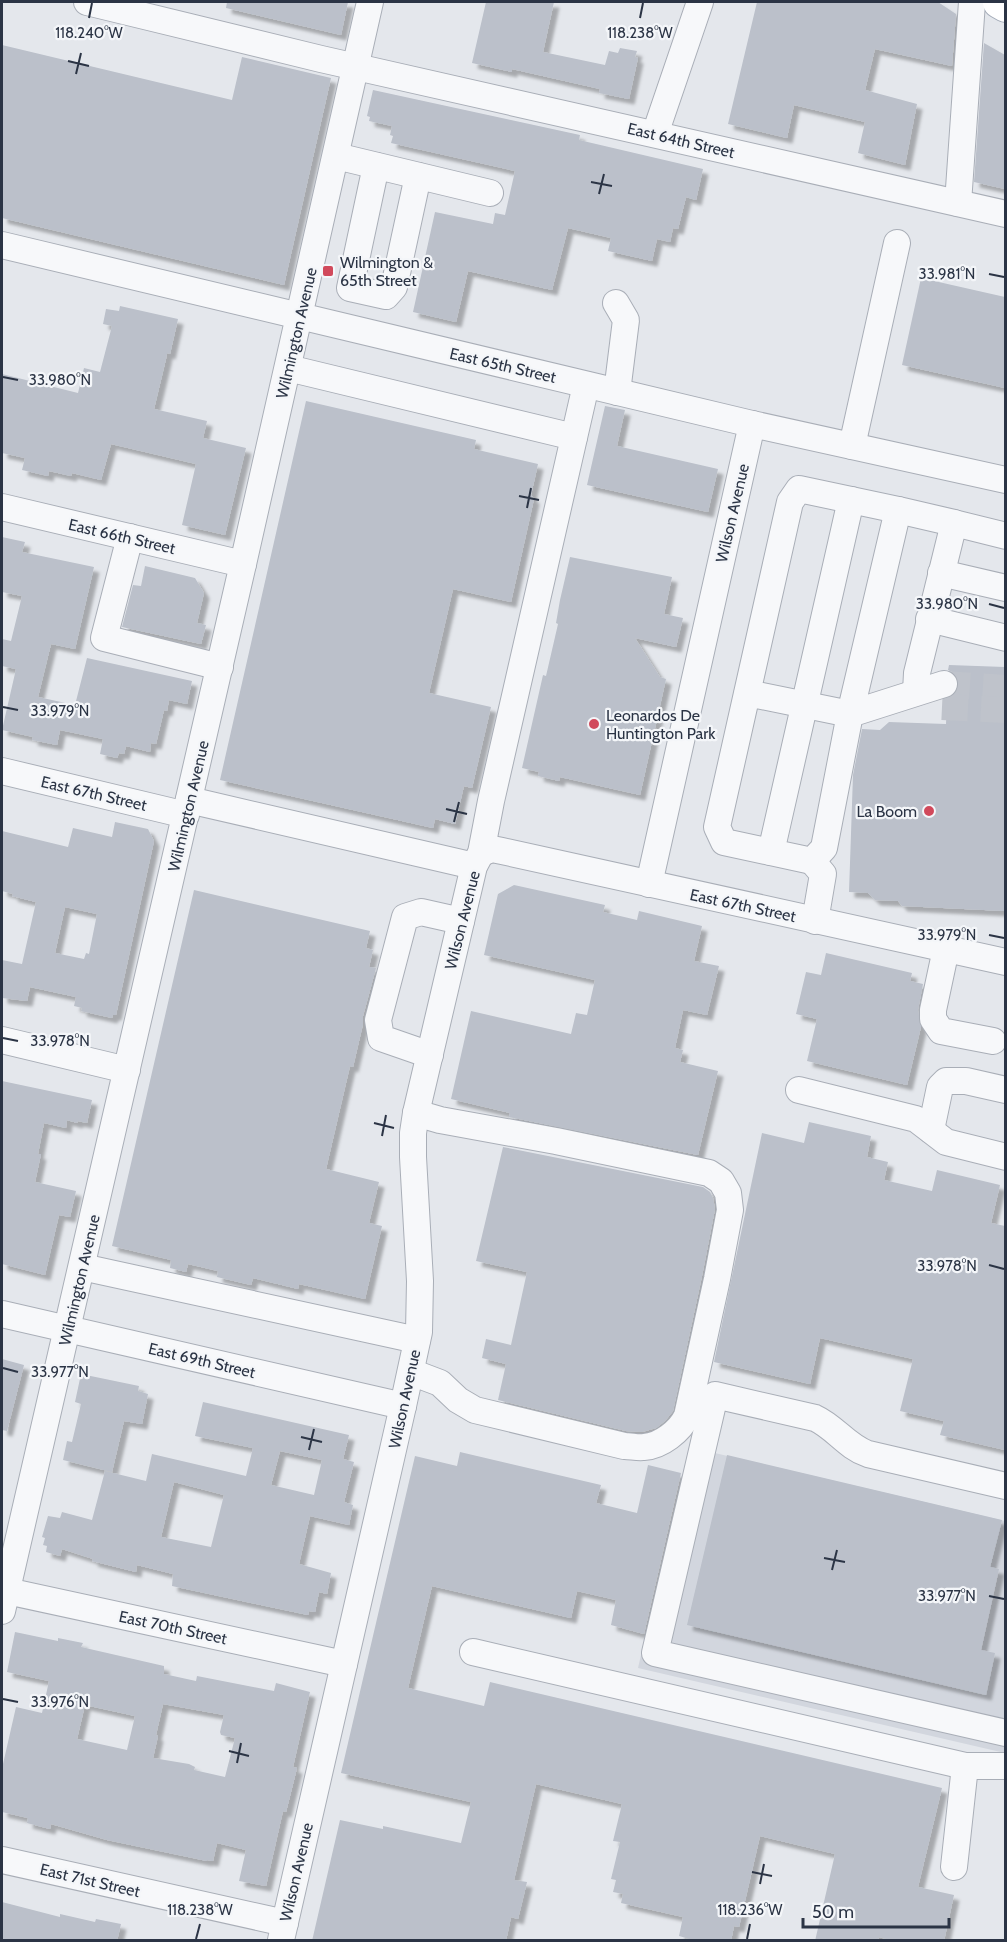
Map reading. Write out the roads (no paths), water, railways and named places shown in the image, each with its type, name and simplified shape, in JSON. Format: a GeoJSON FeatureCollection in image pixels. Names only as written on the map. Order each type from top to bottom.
{"type":"FeatureCollection","features":[{"type":"Feature","properties":{"kind":"main road"},"geometry":{"type":"LineString","coordinates":[[999,2],[1005,6]]}},
{"type":"Feature","properties":{"kind":"street","name":"East 64th Street"},"geometry":{"type":"LineString","coordinates":[[87,2],[356,66],[1005,214]]}},
{"type":"Feature","properties":{"kind":"street","name":"Wilmington Avenue"},"geometry":{"type":"LineString","coordinates":[[3,1597],[68,1330],[370,2]]}},
{"type":"Feature","properties":{"kind":"street"},"geometry":{"type":"LineString","coordinates":[[655,134],[700,2]]}},
{"type":"Feature","properties":{"kind":"street"},"geometry":{"type":"LineString","coordinates":[[958,203],[972,2]]}},
{"type":"Feature","properties":{"kind":"street"},"geometry":{"type":"LineString","coordinates":[[336,156],[490,193]]}},
{"type":"Feature","properties":{"kind":"street"},"geometry":{"type":"LineString","coordinates":[[376,166],[350,288],[386,296],[394,287],[418,176]]}},
{"type":"Feature","properties":{"kind":"street"},"geometry":{"type":"LineString","coordinates":[[852,446],[897,243]]}},
{"type":"Feature","properties":{"kind":"street","name":"East 65th Street"},"geometry":{"type":"LineString","coordinates":[[2,245],[752,424],[1005,480]]}},
{"type":"Feature","properties":{"kind":"street"},"geometry":{"type":"LineString","coordinates":[[616,303],[626,320],[617,392]]}},
{"type":"Feature","properties":{"kind":"street"},"geometry":{"type":"LineString","coordinates":[[288,368],[574,437]]}},
{"type":"Feature","properties":{"kind":"street","name":"Wilson Avenue"},"geometry":{"type":"LineString","coordinates":[[283,1932],[419,1332],[420,1281],[413,1141],[416,1113],[491,801],[586,385]]}},
{"type":"Feature","properties":{"kind":"street","name":"Wilson Avenue"},"geometry":{"type":"LineString","coordinates":[[649,884],[752,424]]}},
{"type":"Feature","properties":{"kind":"street"},"geometry":{"type":"LineString","coordinates":[[815,921],[823,874],[812,861],[724,842],[717,827],[790,502],[800,489],[1005,536]]}},
{"type":"Feature","properties":{"kind":"street"},"geometry":{"type":"LineString","coordinates":[[771,852],[851,500]]}},
{"type":"Feature","properties":{"kind":"street","name":"East 66th Street"},"geometry":{"type":"LineString","coordinates":[[2,507],[243,564]]}},
{"type":"Feature","properties":{"kind":"street"},"geometry":{"type":"LineString","coordinates":[[812,861],[824,848],[850,714],[898,510]]}},
{"type":"Feature","properties":{"kind":"street"},"geometry":{"type":"LineString","coordinates":[[916,692],[917,674],[929,619],[954,523]]}},
{"type":"Feature","properties":{"kind":"street"},"geometry":{"type":"LineString","coordinates":[[130,537],[104,638],[220,667]]}},
{"type":"Feature","properties":{"kind":"street"},"geometry":{"type":"LineString","coordinates":[[941,573],[1005,588]]}},
{"type":"Feature","properties":{"kind":"street"},"geometry":{"type":"LineString","coordinates":[[929,619],[1005,638]]}},
{"type":"Feature","properties":{"kind":"street"},"geometry":{"type":"LineString","coordinates":[[747,693],[850,714],[916,692],[943,695]]}},
{"type":"Feature","properties":{"kind":"street","name":"East 67th Street"},"geometry":{"type":"LineString","coordinates":[[2,771],[187,808],[477,860],[492,849],[1005,962]]}},
{"type":"Feature","properties":{"kind":"street"},"geometry":{"type":"LineString","coordinates":[[430,1055],[381,1038],[378,1020],[405,916],[421,912],[461,921]]}},
{"type":"Feature","properties":{"kind":"street"},"geometry":{"type":"LineString","coordinates":[[946,949],[933,1019],[941,1031],[993,1041]]}},
{"type":"Feature","properties":{"kind":"street"},"geometry":{"type":"LineString","coordinates":[[2,1040],[127,1070]]}},
{"type":"Feature","properties":{"kind":"street"},"geometry":{"type":"LineString","coordinates":[[932,1130],[940,1087],[946,1081],[966,1081],[1005,1090]]}},
{"type":"Feature","properties":{"kind":"street"},"geometry":{"type":"LineString","coordinates":[[799,1090],[916,1119],[946,1142],[1005,1156]]}},
{"type":"Feature","properties":{"kind":"street"},"geometry":{"type":"LineString","coordinates":[[411,1372],[440,1383],[458,1400],[475,1410],[624,1446],[646,1447],[669,1437],[681,1427],[687,1416],[730,1210],[728,1192],[721,1181],[709,1173],[440,1120],[416,1113]]}},
{"type":"Feature","properties":{"kind":"street"},"geometry":{"type":"LineString","coordinates":[[82,1267],[417,1340]]}},
{"type":"Feature","properties":{"kind":"street","name":"East 69th Street"},"geometry":{"type":"LineString","coordinates":[[2,1314],[404,1406]]}},
{"type":"Feature","properties":{"kind":"street"},"geometry":{"type":"LineString","coordinates":[[1005,1486],[868,1454],[854,1448],[830,1425],[815,1418],[715,1395],[655,1653],[1005,1733]]}},
{"type":"Feature","properties":{"kind":"street","name":"East 70th Street"},"geometry":{"type":"LineString","coordinates":[[3,1597],[345,1664]]}},
{"type":"Feature","properties":{"kind":"street"},"geometry":{"type":"LineString","coordinates":[[473,1652],[965,1766],[1005,1766]]}},
{"type":"Feature","properties":{"kind":"street"},"geometry":{"type":"LineString","coordinates":[[954,1868],[965,1766]]}},
{"type":"Feature","properties":{"kind":"street","name":"East 71st Street"},"geometry":{"type":"LineString","coordinates":[[2,1860],[283,1932]]}},
{"type":"Feature","properties":{"kind":"tunnel"},"geometry":{"type":"LineString","coordinates":[[944,684],[1006,688]]}},
{"type":"Feature","properties":{"kind":"tunnel"},"geometry":{"type":"LineString","coordinates":[[942,707],[1006,710]]}},
{"type":"Feature","properties":{"kind":"place","name":"Wilmington & 65th Street"},"geometry":{"type":"Point","coordinates":[328,271]}},
{"type":"Feature","properties":{"kind":"place","name":"Leonardos De Huntington Park"},"geometry":{"type":"Point","coordinates":[594,724]}},
{"type":"Feature","properties":{"kind":"place","name":"La Boom"},"geometry":{"type":"Point","coordinates":[929,811]}}]}
